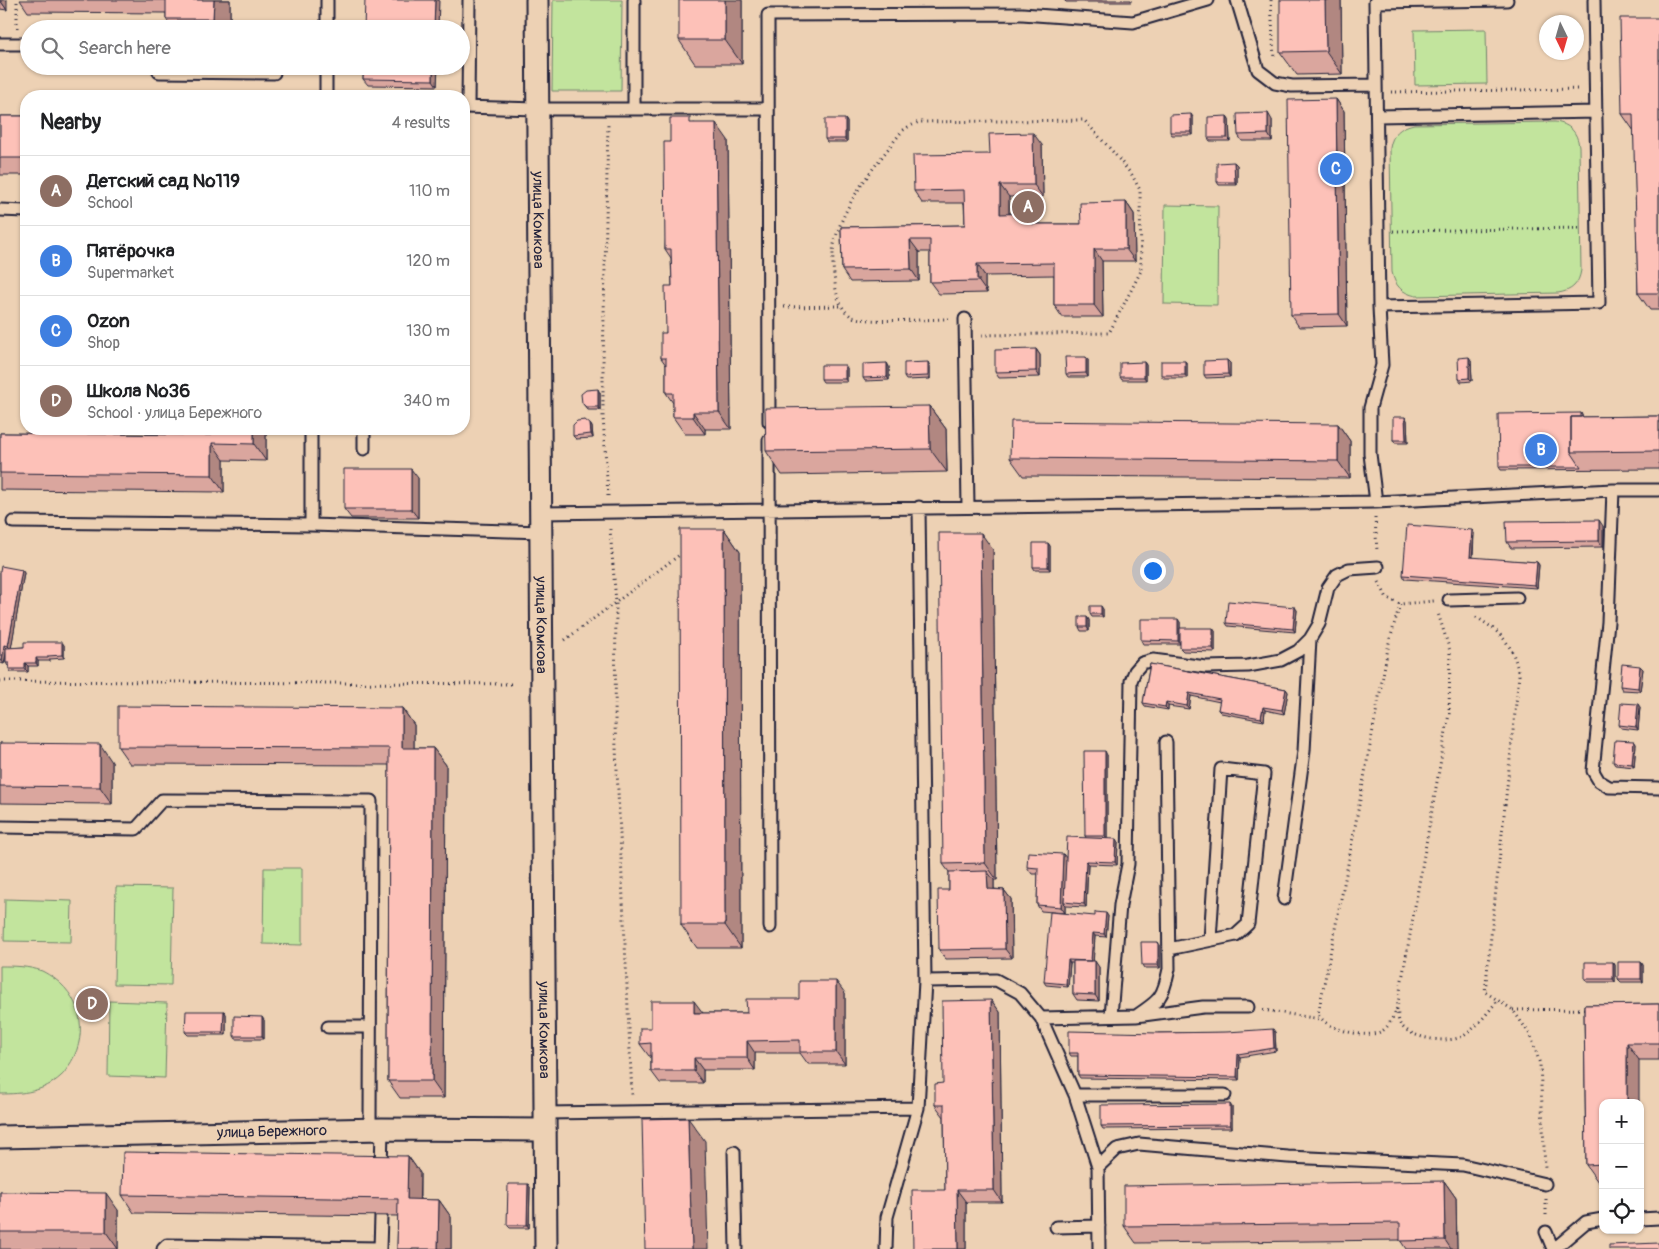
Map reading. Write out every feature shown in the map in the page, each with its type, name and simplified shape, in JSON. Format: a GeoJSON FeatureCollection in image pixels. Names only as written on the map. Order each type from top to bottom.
{"type":"FeatureCollection","features":[{"type":"Feature","properties":{"kind":"street","name":"улица Комкова"},"geometry":{"type":"LineString","coordinates":[[537,0],[546,1249]]}},
{"type":"Feature","properties":{"kind":"street","name":"улица Бережного"},"geometry":{"type":"LineString","coordinates":[[0,1137],[376,1129],[545,1121]]}},
{"type":"Feature","properties":{"kind":"lane"},"geometry":{"type":"LineString","coordinates":[[327,0],[327,20]]}},
{"type":"Feature","properties":{"kind":"lane"},"geometry":{"type":"LineString","coordinates":[[468,20],[469,0]]}},
{"type":"Feature","properties":{"kind":"lane"},"geometry":{"type":"LineString","coordinates":[[634,0],[634,109]]}},
{"type":"Feature","properties":{"kind":"lane"},"geometry":{"type":"LineString","coordinates":[[770,926],[768,15],[1022,14],[1133,22],[1208,0]]}},
{"type":"Feature","properties":{"kind":"lane"},"geometry":{"type":"LineString","coordinates":[[1237,0],[1258,70],[1275,83],[1292,86],[1376,88]]}},
{"type":"Feature","properties":{"kind":"lane"},"geometry":{"type":"LineString","coordinates":[[1376,502],[1370,454],[1370,408],[1382,365],[1375,2],[1507,0]]}},
{"type":"Feature","properties":{"kind":"lane"},"geometry":{"type":"LineString","coordinates":[[1380,307],[1599,303],[1594,0]]}},
{"type":"Feature","properties":{"kind":"lane"},"geometry":{"type":"LineString","coordinates":[[0,44],[17,44]]}},
{"type":"Feature","properties":{"kind":"lane"},"geometry":{"type":"LineString","coordinates":[[326,75],[326,90]]}},
{"type":"Feature","properties":{"kind":"lane"},"geometry":{"type":"LineString","coordinates":[[466,90],[467,75]]}},
{"type":"Feature","properties":{"kind":"lane"},"geometry":{"type":"LineString","coordinates":[[470,107],[768,109]]}},
{"type":"Feature","properties":{"kind":"lane"},"geometry":{"type":"LineString","coordinates":[[1376,116],[1596,112]]}},
{"type":"Feature","properties":{"kind":"lane"},"geometry":{"type":"LineString","coordinates":[[0,210],[20,211]]}},
{"type":"Feature","properties":{"kind":"lane"},"geometry":{"type":"LineString","coordinates":[[965,318],[968,507]]}},
{"type":"Feature","properties":{"kind":"lane"},"geometry":{"type":"LineString","coordinates":[[311,435],[311,525]]}},
{"type":"Feature","properties":{"kind":"lane"},"geometry":{"type":"LineString","coordinates":[[364,435],[364,449]]}},
{"type":"Feature","properties":{"kind":"lane"},"geometry":{"type":"LineString","coordinates":[[1613,490],[1608,622],[1593,771],[1599,782],[1609,787],[1659,788]]}},
{"type":"Feature","properties":{"kind":"lane"},"geometry":{"type":"LineString","coordinates":[[13,522],[311,525],[541,522],[608,511],[1376,502],[1613,490],[1659,490]]}},
{"type":"Feature","properties":{"kind":"lane"},"geometry":{"type":"LineString","coordinates":[[886,1249],[887,1217],[918,1108],[925,981],[919,507]]}},
{"type":"Feature","properties":{"kind":"lane"},"geometry":{"type":"LineString","coordinates":[[1111,1016],[1120,905],[1128,864],[1131,681],[1135,671],[1142,663],[1153,660],[1206,666],[1256,664],[1281,660],[1298,651],[1310,639],[1319,624],[1328,588],[1337,575],[1349,569],[1378,567]]}},
{"type":"Feature","properties":{"kind":"lane"},"geometry":{"type":"LineString","coordinates":[[1449,600],[1517,598]]}},
{"type":"Feature","properties":{"kind":"lane"},"geometry":{"type":"LineString","coordinates":[[1284,899],[1304,751],[1310,639]]}},
{"type":"Feature","properties":{"kind":"lane"},"geometry":{"type":"LineString","coordinates":[[1136,1016],[1154,1004],[1165,991],[1169,969],[1166,742]]}},
{"type":"Feature","properties":{"kind":"lane"},"geometry":{"type":"LineString","coordinates":[[1169,949],[1236,935],[1248,924],[1264,774],[1221,769],[1210,940]]}},
{"type":"Feature","properties":{"kind":"lane"},"geometry":{"type":"LineString","coordinates":[[0,827],[136,829],[162,800],[371,800],[370,1027],[376,1129],[381,1172]]}},
{"type":"Feature","properties":{"kind":"lane"},"geometry":{"type":"LineString","coordinates":[[925,981],[996,980],[1020,993],[1041,1018],[1075,1095],[1098,1167],[1099,1249]]}},
{"type":"Feature","properties":{"kind":"lane"},"geometry":{"type":"LineString","coordinates":[[1041,1018],[1136,1016],[1203,1007],[1248,1007]]}},
{"type":"Feature","properties":{"kind":"lane"},"geometry":{"type":"LineString","coordinates":[[328,1027],[370,1027]]}},
{"type":"Feature","properties":{"kind":"lane"},"geometry":{"type":"LineString","coordinates":[[1075,1095],[1225,1095]]}},
{"type":"Feature","properties":{"kind":"lane"},"geometry":{"type":"LineString","coordinates":[[545,1121],[633,1112],[918,1108]]}},
{"type":"Feature","properties":{"kind":"lane"},"geometry":{"type":"LineString","coordinates":[[1098,1167],[1117,1149],[1139,1144],[1288,1157],[1463,1165],[1546,1184]]}},
{"type":"Feature","properties":{"kind":"lane"},"geometry":{"type":"LineString","coordinates":[[734,1152],[736,1249]]}},
{"type":"Feature","properties":{"kind":"lane"},"geometry":{"type":"LineString","coordinates":[[163,1249],[167,1245],[380,1249],[381,1216]]}},
{"type":"Feature","properties":{"kind":"lane"},"geometry":{"type":"LineString","coordinates":[[1644,1219],[1659,1218]]}},
{"type":"Feature","properties":{"kind":"lane"},"geometry":{"type":"LineString","coordinates":[[1546,1232],[1554,1249],[1586,1222],[1599,1220]]}},
{"type":"Feature","properties":{"kind":"lane"},"geometry":{"type":"LineString","coordinates":[[1056,1227],[1099,1226]]}},
{"type":"Feature","properties":{"kind":"path"},"geometry":{"type":"LineString","coordinates":[[17,0],[17,44]]}},
{"type":"Feature","properties":{"kind":"path"},"geometry":{"type":"LineString","coordinates":[[1271,0],[1275,83]]}},
{"type":"Feature","properties":{"kind":"path"},"geometry":{"type":"LineString","coordinates":[[1376,88],[1596,89]]}},
{"type":"Feature","properties":{"kind":"path"},"geometry":{"type":"LineString","coordinates":[[608,109],[603,418],[608,511],[616,602],[615,726],[633,1112]]}},
{"type":"Feature","properties":{"kind":"path"},"geometry":{"type":"LineString","coordinates":[[965,318],[866,320],[852,317],[841,306],[832,263],[835,238],[859,186],[902,131],[908,126],[919,122],[1084,120],[1126,167],[1140,190],[1141,271],[1110,333],[965,335]]}},
{"type":"Feature","properties":{"kind":"path"},"geometry":{"type":"LineString","coordinates":[[1378,231],[1598,228]]}},
{"type":"Feature","properties":{"kind":"path"},"geometry":{"type":"LineString","coordinates":[[769,307],[841,306]]}},
{"type":"Feature","properties":{"kind":"path"},"geometry":{"type":"LineString","coordinates":[[1376,502],[1375,523],[1378,581],[1387,598],[1400,604],[1449,600],[1484,622],[1508,642],[1515,657],[1519,675],[1485,992],[1513,1010],[1531,1036],[1540,1064],[1546,1184],[1546,1232]]}},
{"type":"Feature","properties":{"kind":"path"},"geometry":{"type":"LineString","coordinates":[[565,640],[686,550]]}},
{"type":"Feature","properties":{"kind":"path"},"geometry":{"type":"LineString","coordinates":[[1248,1007],[1320,1019],[1330,1026],[1370,1035],[1381,1031],[1389,1024],[1396,1008],[1450,714],[1450,650],[1434,601]]}},
{"type":"Feature","properties":{"kind":"path"},"geometry":{"type":"LineString","coordinates":[[1320,1019],[1318,1014],[1321,993],[1349,859],[1389,643],[1400,604]]}},
{"type":"Feature","properties":{"kind":"path"},"geometry":{"type":"LineString","coordinates":[[0,681],[514,684]]}},
{"type":"Feature","properties":{"kind":"path"},"geometry":{"type":"LineString","coordinates":[[1396,1008],[1400,1023],[1410,1033],[1432,1039],[1452,1039],[1464,1036],[1498,1000]]}},
{"type":"Feature","properties":{"kind":"path"},"geometry":{"type":"LineString","coordinates":[[1513,1010],[1591,1009]]}},
{"type":"Feature","properties":{"kind":"green space"},"geometry":{"type":"Polygon","coordinates":[[[553,0],[622,0],[621,91],[552,91],[553,0]]]}},
{"type":"Feature","properties":{"kind":"green space"},"geometry":{"type":"Polygon","coordinates":[[[1486,29],[1487,84],[1415,85],[1414,30],[1486,29]]]}},
{"type":"Feature","properties":{"kind":"green space"},"geometry":{"type":"Polygon","coordinates":[[[1555,122],[1564,124],[1572,129],[1579,146],[1581,270],[1577,283],[1571,289],[1558,293],[1416,296],[1400,288],[1392,272],[1390,148],[1395,135],[1405,127],[1414,124],[1555,122]]]}},
{"type":"Feature","properties":{"kind":"green space"},"geometry":{"type":"Polygon","coordinates":[[[1165,205],[1218,206],[1217,305],[1164,304],[1165,205]]]}},
{"type":"Feature","properties":{"kind":"green space"},"geometry":{"type":"Polygon","coordinates":[[[264,868],[302,868],[302,945],[263,944],[264,868]]]}},
{"type":"Feature","properties":{"kind":"green space"},"geometry":{"type":"Polygon","coordinates":[[[116,887],[173,888],[171,985],[114,984],[116,887]]]}},
{"type":"Feature","properties":{"kind":"green space"},"geometry":{"type":"Polygon","coordinates":[[[5,899],[72,901],[71,942],[4,941],[5,899]]]}},
{"type":"Feature","properties":{"kind":"green space"},"geometry":{"type":"Polygon","coordinates":[[[0,966],[26,967],[42,971],[65,988],[77,1009],[80,1020],[80,1032],[74,1056],[62,1075],[40,1089],[0,1094],[0,966]]]}},
{"type":"Feature","properties":{"kind":"green space"},"geometry":{"type":"Polygon","coordinates":[[[109,1001],[167,1003],[165,1078],[108,1076],[109,1001]]]}},
{"type":"Feature","properties":{"kind":"building"},"geometry":{"type":"Polygon","coordinates":[[[166,0],[214,0],[213,19],[166,19],[166,0]]]}},
{"type":"Feature","properties":{"kind":"building"},"geometry":{"type":"Polygon","coordinates":[[[365,0],[435,0],[434,20],[364,20],[365,0]]]}},
{"type":"Feature","properties":{"kind":"building"},"geometry":{"type":"Polygon","coordinates":[[[679,0],[725,0],[725,40],[679,40],[679,0]]]}},
{"type":"Feature","properties":{"kind":"building"},"geometry":{"type":"Polygon","coordinates":[[[1280,0],[1325,0],[1326,51],[1280,52],[1280,0]]]}},
{"type":"Feature","properties":{"kind":"building"},"geometry":{"type":"Polygon","coordinates":[[[1620,18],[1659,18],[1659,293],[1638,293],[1633,114],[1622,114],[1620,18]]]}},
{"type":"Feature","properties":{"kind":"building"},"geometry":{"type":"Polygon","coordinates":[[[363,75],[433,75],[433,80],[363,79],[363,75]]]}},
{"type":"Feature","properties":{"kind":"building"},"geometry":{"type":"Polygon","coordinates":[[[1336,99],[1339,314],[1291,315],[1288,100],[1336,99]]]}},
{"type":"Feature","properties":{"kind":"building"},"geometry":{"type":"Polygon","coordinates":[[[1268,113],[1268,134],[1238,135],[1237,114],[1268,113]]]}},
{"type":"Feature","properties":{"kind":"building"},"geometry":{"type":"Polygon","coordinates":[[[1191,114],[1191,132],[1170,132],[1170,115],[1191,114]]]}},
{"type":"Feature","properties":{"kind":"building"},"geometry":{"type":"Polygon","coordinates":[[[0,116],[20,116],[20,158],[0,158],[0,116]]]}},
{"type":"Feature","properties":{"kind":"building"},"geometry":{"type":"Polygon","coordinates":[[[1227,116],[1227,138],[1208,138],[1208,117],[1227,116]]]}},
{"type":"Feature","properties":{"kind":"building"},"geometry":{"type":"Polygon","coordinates":[[[670,118],[690,118],[690,123],[716,123],[719,412],[693,412],[693,417],[673,417],[673,393],[666,393],[666,358],[661,358],[661,333],[666,333],[665,286],[672,286],[671,249],[665,249],[664,142],[670,142],[670,118]]]}},
{"type":"Feature","properties":{"kind":"building"},"geometry":{"type":"Polygon","coordinates":[[[825,119],[845,119],[845,139],[825,139],[825,119]]]}},
{"type":"Feature","properties":{"kind":"building"},"geometry":{"type":"Polygon","coordinates":[[[1033,133],[1034,185],[1000,185],[1000,214],[1031,213],[1032,224],[1081,224],[1080,203],[1126,202],[1126,249],[1094,249],[1094,305],[1054,305],[1054,263],[977,264],[977,279],[979,281],[930,282],[930,240],[910,240],[911,269],[842,270],[841,227],[965,225],[964,190],[914,191],[913,155],[990,154],[989,134],[1033,133]]]}},
{"type":"Feature","properties":{"kind":"building"},"geometry":{"type":"Polygon","coordinates":[[[1234,162],[1235,182],[1217,182],[1217,163],[1234,162]]]}},
{"type":"Feature","properties":{"kind":"building"},"geometry":{"type":"Polygon","coordinates":[[[1036,349],[1036,371],[995,372],[995,350],[1036,349]]]}},
{"type":"Feature","properties":{"kind":"building"},"geometry":{"type":"Polygon","coordinates":[[[1065,357],[1086,357],[1086,373],[1066,374],[1065,357]]]}},
{"type":"Feature","properties":{"kind":"building"},"geometry":{"type":"Polygon","coordinates":[[[1469,357],[1469,378],[1459,379],[1458,358],[1469,357]]]}},
{"type":"Feature","properties":{"kind":"building"},"geometry":{"type":"Polygon","coordinates":[[[1227,360],[1228,374],[1204,375],[1204,361],[1227,360]]]}},
{"type":"Feature","properties":{"kind":"building"},"geometry":{"type":"Polygon","coordinates":[[[1161,361],[1185,361],[1185,375],[1161,375],[1161,361]]]}},
{"type":"Feature","properties":{"kind":"building"},"geometry":{"type":"Polygon","coordinates":[[[928,362],[928,376],[904,377],[904,363],[928,362]]]}},
{"type":"Feature","properties":{"kind":"building"},"geometry":{"type":"Polygon","coordinates":[[[1144,362],[1144,377],[1120,377],[1120,363],[1144,362]]]}},
{"type":"Feature","properties":{"kind":"building"},"geometry":{"type":"Polygon","coordinates":[[[887,363],[887,377],[863,378],[863,364],[887,363]]]}},
{"type":"Feature","properties":{"kind":"building"},"geometry":{"type":"Polygon","coordinates":[[[821,365],[845,365],[845,379],[821,379],[821,365]]]}},
{"type":"Feature","properties":{"kind":"building"},"geometry":{"type":"Polygon","coordinates":[[[598,389],[598,407],[586,407],[582,403],[581,394],[586,390],[598,389]]]}},
{"type":"Feature","properties":{"kind":"building"},"geometry":{"type":"Polygon","coordinates":[[[929,406],[930,449],[766,451],[765,408],[929,406]]]}},
{"type":"Feature","properties":{"kind":"building"},"geometry":{"type":"Polygon","coordinates":[[[1581,413],[1581,417],[1571,417],[1571,452],[1581,467],[1499,467],[1498,414],[1581,413]]]}},
{"type":"Feature","properties":{"kind":"building"},"geometry":{"type":"Polygon","coordinates":[[[1659,416],[1659,451],[1571,452],[1571,417],[1659,416]]]}},
{"type":"Feature","properties":{"kind":"building"},"geometry":{"type":"Polygon","coordinates":[[[1393,417],[1405,417],[1406,440],[1393,440],[1393,417]]]}},
{"type":"Feature","properties":{"kind":"building"},"geometry":{"type":"Polygon","coordinates":[[[585,420],[590,424],[591,434],[573,436],[573,425],[577,421],[585,420]]]}},
{"type":"Feature","properties":{"kind":"building"},"geometry":{"type":"Polygon","coordinates":[[[1011,421],[1338,424],[1338,461],[1010,458],[1011,421]]]}},
{"type":"Feature","properties":{"kind":"building"},"geometry":{"type":"Polygon","coordinates":[[[0,433],[20,433],[20,435],[254,435],[254,444],[212,443],[212,475],[0,473],[0,433]]]}},
{"type":"Feature","properties":{"kind":"building"},"geometry":{"type":"Polygon","coordinates":[[[344,469],[411,469],[411,509],[344,509],[344,469]]]}},
{"type":"Feature","properties":{"kind":"building"},"geometry":{"type":"Polygon","coordinates":[[[1599,520],[1599,541],[1507,542],[1506,521],[1599,520]]]}},
{"type":"Feature","properties":{"kind":"building"},"geometry":{"type":"Polygon","coordinates":[[[1407,525],[1472,530],[1470,557],[1537,562],[1535,585],[1403,575],[1407,525]]]}},
{"type":"Feature","properties":{"kind":"building"},"geometry":{"type":"Polygon","coordinates":[[[680,529],[724,529],[725,925],[681,925],[680,529]]]}},
{"type":"Feature","properties":{"kind":"building"},"geometry":{"type":"Polygon","coordinates":[[[939,533],[981,533],[985,863],[943,864],[939,533]]]}},
{"type":"Feature","properties":{"kind":"building"},"geometry":{"type":"Polygon","coordinates":[[[1033,543],[1048,543],[1048,567],[1033,567],[1033,543]]]}},
{"type":"Feature","properties":{"kind":"building"},"geometry":{"type":"Polygon","coordinates":[[[1,566],[22,570],[8,646],[4,645],[2,661],[0,660],[1,566]]]}},
{"type":"Feature","properties":{"kind":"building"},"geometry":{"type":"Polygon","coordinates":[[[1228,601],[1295,607],[1293,629],[1226,623],[1228,601]]]}},
{"type":"Feature","properties":{"kind":"building"},"geometry":{"type":"Polygon","coordinates":[[[1090,606],[1101,606],[1101,614],[1090,614],[1090,606]]]}},
{"type":"Feature","properties":{"kind":"building"},"geometry":{"type":"Polygon","coordinates":[[[1079,617],[1087,617],[1087,627],[1079,627],[1079,617]]]}},
{"type":"Feature","properties":{"kind":"building"},"geometry":{"type":"Polygon","coordinates":[[[1141,619],[1178,619],[1178,641],[1141,640],[1141,619]]]}},
{"type":"Feature","properties":{"kind":"building"},"geometry":{"type":"Polygon","coordinates":[[[1180,628],[1213,628],[1213,648],[1180,648],[1180,628]]]}},
{"type":"Feature","properties":{"kind":"building"},"geometry":{"type":"Polygon","coordinates":[[[24,642],[62,642],[62,655],[36,658],[36,663],[25,663],[25,669],[9,669],[9,663],[6,663],[6,648],[24,647],[24,642]]]}},
{"type":"Feature","properties":{"kind":"building"},"geometry":{"type":"Polygon","coordinates":[[[1150,664],[1286,689],[1282,710],[1263,707],[1261,718],[1218,710],[1220,699],[1189,693],[1187,706],[1166,702],[1165,707],[1143,703],[1150,664]]]}},
{"type":"Feature","properties":{"kind":"building"},"geometry":{"type":"Polygon","coordinates":[[[1622,664],[1640,666],[1638,688],[1620,686],[1622,664]]]}},
{"type":"Feature","properties":{"kind":"building"},"geometry":{"type":"Polygon","coordinates":[[[1621,703],[1638,704],[1636,727],[1619,725],[1621,703]]]}},
{"type":"Feature","properties":{"kind":"building"},"geometry":{"type":"Polygon","coordinates":[[[118,706],[402,708],[402,748],[433,748],[432,1081],[388,1081],[389,748],[118,747],[118,706]]]}},
{"type":"Feature","properties":{"kind":"building"},"geometry":{"type":"Polygon","coordinates":[[[1615,740],[1634,741],[1632,764],[1613,762],[1615,740]]]}},
{"type":"Feature","properties":{"kind":"building"},"geometry":{"type":"Polygon","coordinates":[[[0,743],[100,744],[100,787],[0,786],[0,743]]]}},
{"type":"Feature","properties":{"kind":"building"},"geometry":{"type":"Polygon","coordinates":[[[1084,751],[1105,751],[1105,836],[1085,836],[1084,751]]]}},
{"type":"Feature","properties":{"kind":"building"},"geometry":{"type":"Polygon","coordinates":[[[1067,837],[1116,839],[1115,862],[1086,861],[1084,904],[1064,902],[1067,837]]]}},
{"type":"Feature","properties":{"kind":"building"},"geometry":{"type":"Polygon","coordinates":[[[1028,852],[1063,854],[1061,907],[1037,905],[1038,868],[1027,867],[1028,852]]]}},
{"type":"Feature","properties":{"kind":"building"},"geometry":{"type":"Polygon","coordinates":[[[987,871],[988,889],[1004,890],[1005,949],[939,950],[938,890],[949,890],[949,872],[987,871]]]}},
{"type":"Feature","properties":{"kind":"building"},"geometry":{"type":"Polygon","coordinates":[[[1050,912],[1095,916],[1095,912],[1106,913],[1104,934],[1093,933],[1091,961],[1068,960],[1066,984],[1044,982],[1050,912]]]}},
{"type":"Feature","properties":{"kind":"building"},"geometry":{"type":"Polygon","coordinates":[[[1141,942],[1158,942],[1158,965],[1142,965],[1141,942]]]}},
{"type":"Feature","properties":{"kind":"building"},"geometry":{"type":"Polygon","coordinates":[[[1073,961],[1095,961],[1095,995],[1073,994],[1073,961]]]}},
{"type":"Feature","properties":{"kind":"building"},"geometry":{"type":"Polygon","coordinates":[[[1585,962],[1613,962],[1613,979],[1585,979],[1585,962]]]}},
{"type":"Feature","properties":{"kind":"building"},"geometry":{"type":"Polygon","coordinates":[[[1618,962],[1641,962],[1641,979],[1618,979],[1618,962]]]}},
{"type":"Feature","properties":{"kind":"building"},"geometry":{"type":"Polygon","coordinates":[[[799,981],[836,981],[836,1052],[800,1052],[800,1040],[747,1041],[747,1058],[694,1058],[694,1071],[651,1071],[651,1043],[640,1044],[640,1028],[651,1028],[651,1001],[694,1001],[694,1013],[747,1013],[746,999],[799,999],[799,981]]]}},
{"type":"Feature","properties":{"kind":"building"},"geometry":{"type":"Polygon","coordinates":[[[991,1000],[994,1190],[957,1190],[958,1249],[913,1249],[912,1190],[945,1190],[944,1105],[935,1105],[935,1084],[943,1083],[942,1001],[991,1000]]]}},
{"type":"Feature","properties":{"kind":"building"},"geometry":{"type":"Polygon","coordinates":[[[1659,1004],[1659,1043],[1627,1043],[1627,1099],[1599,1099],[1599,1164],[1586,1165],[1584,1005],[1659,1004]]]}},
{"type":"Feature","properties":{"kind":"building"},"geometry":{"type":"Polygon","coordinates":[[[186,1011],[224,1011],[223,1032],[185,1032],[186,1011]]]}},
{"type":"Feature","properties":{"kind":"building"},"geometry":{"type":"Polygon","coordinates":[[[234,1016],[262,1017],[262,1036],[234,1036],[234,1016]]]}},
{"type":"Feature","properties":{"kind":"building"},"geometry":{"type":"Polygon","coordinates":[[[1273,1029],[1274,1048],[1238,1054],[1237,1077],[1078,1075],[1078,1053],[1069,1053],[1069,1031],[1159,1033],[1273,1029]]]}},
{"type":"Feature","properties":{"kind":"building"},"geometry":{"type":"Polygon","coordinates":[[[1230,1104],[1230,1125],[1101,1126],[1101,1105],[1230,1104]]]}},
{"type":"Feature","properties":{"kind":"building"},"geometry":{"type":"Polygon","coordinates":[[[688,1118],[692,1249],[645,1249],[642,1119],[688,1118]]]}},
{"type":"Feature","properties":{"kind":"building"},"geometry":{"type":"Polygon","coordinates":[[[123,1152],[408,1156],[407,1199],[439,1200],[438,1249],[397,1249],[398,1199],[122,1195],[123,1152]]]}},
{"type":"Feature","properties":{"kind":"building"},"geometry":{"type":"Polygon","coordinates":[[[1444,1181],[1445,1240],[1400,1241],[1400,1223],[1124,1226],[1124,1186],[1444,1181]]]}},
{"type":"Feature","properties":{"kind":"building"},"geometry":{"type":"Polygon","coordinates":[[[508,1184],[528,1184],[527,1225],[507,1225],[508,1184]]]}},
{"type":"Feature","properties":{"kind":"building"},"geometry":{"type":"Polygon","coordinates":[[[0,1192],[106,1193],[106,1232],[0,1232],[0,1192]]]}},
{"type":"Feature","properties":{"kind":"building"},"geometry":{"type":"Polygon","coordinates":[[[1659,1243],[1659,1249],[1609,1249],[1609,1245],[1659,1243]]]}},
{"type":"Feature","properties":{"kind":"place","name":"Ozon"},"geometry":{"type":"Point","coordinates":[1336,169]}},
{"type":"Feature","properties":{"kind":"place","name":"Детский сад №119"},"geometry":{"type":"Point","coordinates":[1028,207]}},
{"type":"Feature","properties":{"kind":"place","name":"Пятёрочка"},"geometry":{"type":"Point","coordinates":[1541,450]}},
{"type":"Feature","properties":{"kind":"place","name":"Школа №36"},"geometry":{"type":"Point","coordinates":[92,1004]}}]}
